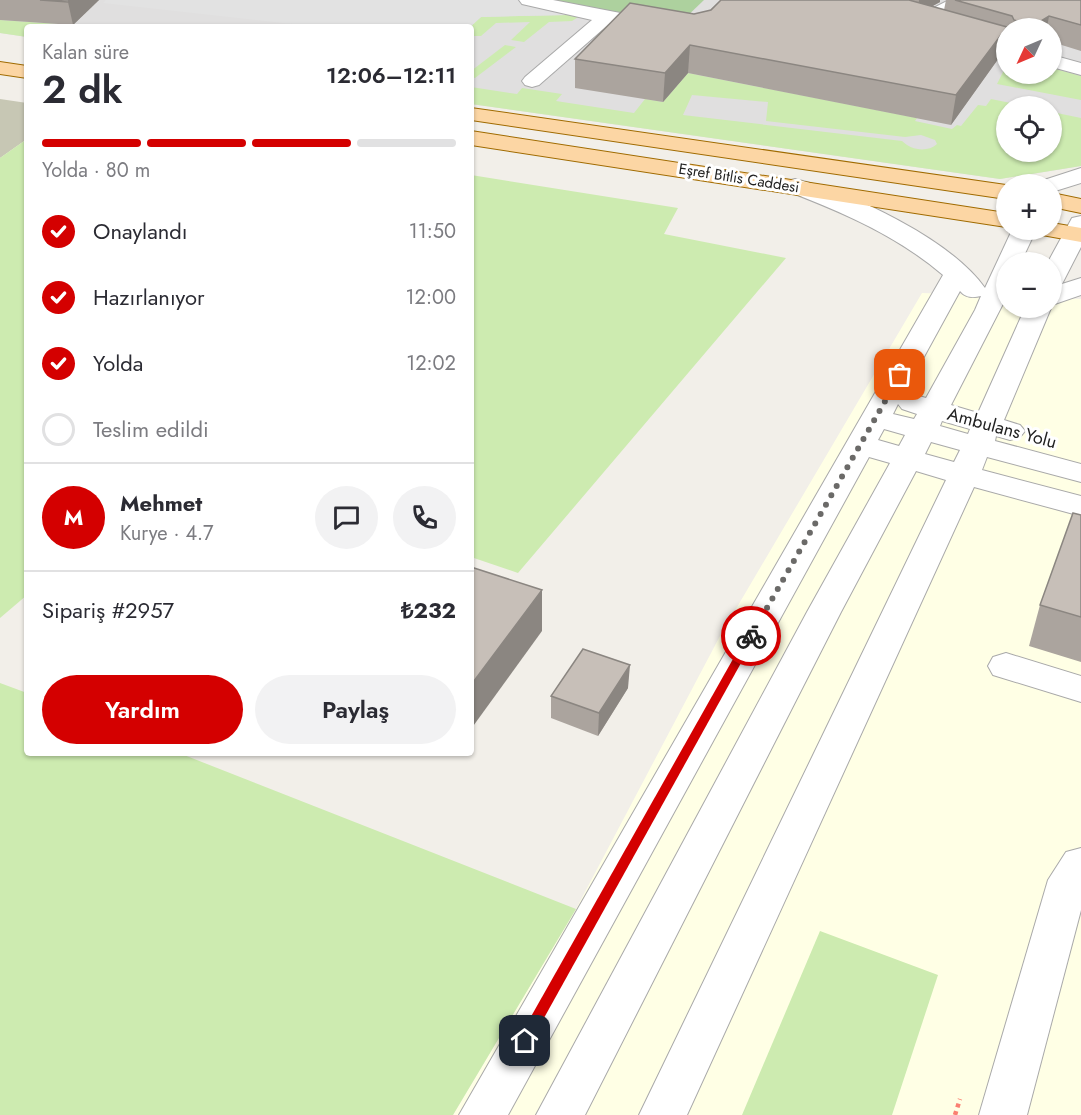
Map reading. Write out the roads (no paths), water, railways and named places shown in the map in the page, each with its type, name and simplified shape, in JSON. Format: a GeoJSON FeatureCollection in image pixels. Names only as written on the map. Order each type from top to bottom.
{"type":"FeatureCollection","features":[{"type":"Feature","properties":{"kind":"main road"},"geometry":{"type":"LineString","coordinates":[[0,68],[24,72]]}},
{"type":"Feature","properties":{"kind":"main road","name":"Eşref Bitlis Caddesi"},"geometry":{"type":"LineString","coordinates":[[474,114],[996,191]]}},
{"type":"Feature","properties":{"kind":"main road","name":"Eşref Bitlis Caddesi"},"geometry":{"type":"LineString","coordinates":[[474,138],[996,218]]}},
{"type":"Feature","properties":{"kind":"main road"},"geometry":{"type":"LineString","coordinates":[[1062,202],[1081,206]]}},
{"type":"Feature","properties":{"kind":"street"},"geometry":{"type":"LineString","coordinates":[[528,0],[693,33],[702,31],[733,0]]}},
{"type":"Feature","properties":{"kind":"street"},"geometry":{"type":"LineString","coordinates":[[920,23],[963,0]]}},
{"type":"Feature","properties":{"kind":"street"},"geometry":{"type":"LineString","coordinates":[[532,81],[606,17]]}},
{"type":"Feature","properties":{"kind":"street"},"geometry":{"type":"LineString","coordinates":[[899,17],[996,45]]}},
{"type":"Feature","properties":{"kind":"street"},"geometry":{"type":"LineString","coordinates":[[1062,64],[1081,69]]}},
{"type":"Feature","properties":{"kind":"street"},"geometry":{"type":"LineString","coordinates":[[1062,182],[1081,175]]}},
{"type":"Feature","properties":{"kind":"street"},"geometry":{"type":"LineString","coordinates":[[795,186],[888,224],[929,248],[957,273],[988,310]]}},
{"type":"Feature","properties":{"kind":"street"},"geometry":{"type":"LineString","coordinates":[[1062,255],[1072,230]]}},
{"type":"Feature","properties":{"kind":"street"},"geometry":{"type":"LineString","coordinates":[[483,1115],[957,273]]}},
{"type":"Feature","properties":{"kind":"street"},"geometry":{"type":"LineString","coordinates":[[1062,293],[1081,285]]}},
{"type":"Feature","properties":{"kind":"street"},"geometry":{"type":"LineString","coordinates":[[560,1115],[695,855],[996,292]]}},
{"type":"Feature","properties":{"kind":"street"},"geometry":{"type":"LineString","coordinates":[[663,1115],[977,449],[1034,318]]}},
{"type":"Feature","properties":{"kind":"street"},"geometry":{"type":"LineString","coordinates":[[874,419],[977,449],[1081,473]]}},
{"type":"Feature","properties":{"kind":"street","name":"Ambulans Yolu"},"geometry":{"type":"LineString","coordinates":[[874,419],[977,449],[1081,450]]}},
{"type":"Feature","properties":{"kind":"street"},"geometry":{"type":"LineString","coordinates":[[977,449],[1081,506]]}},
{"type":"Feature","properties":{"kind":"street"},"geometry":{"type":"LineString","coordinates":[[1006,666],[1081,688]]}},
{"type":"Feature","properties":{"kind":"street"},"geometry":{"type":"LineString","coordinates":[[1004,1115],[1064,895],[1069,880],[1081,864]]}}]}
